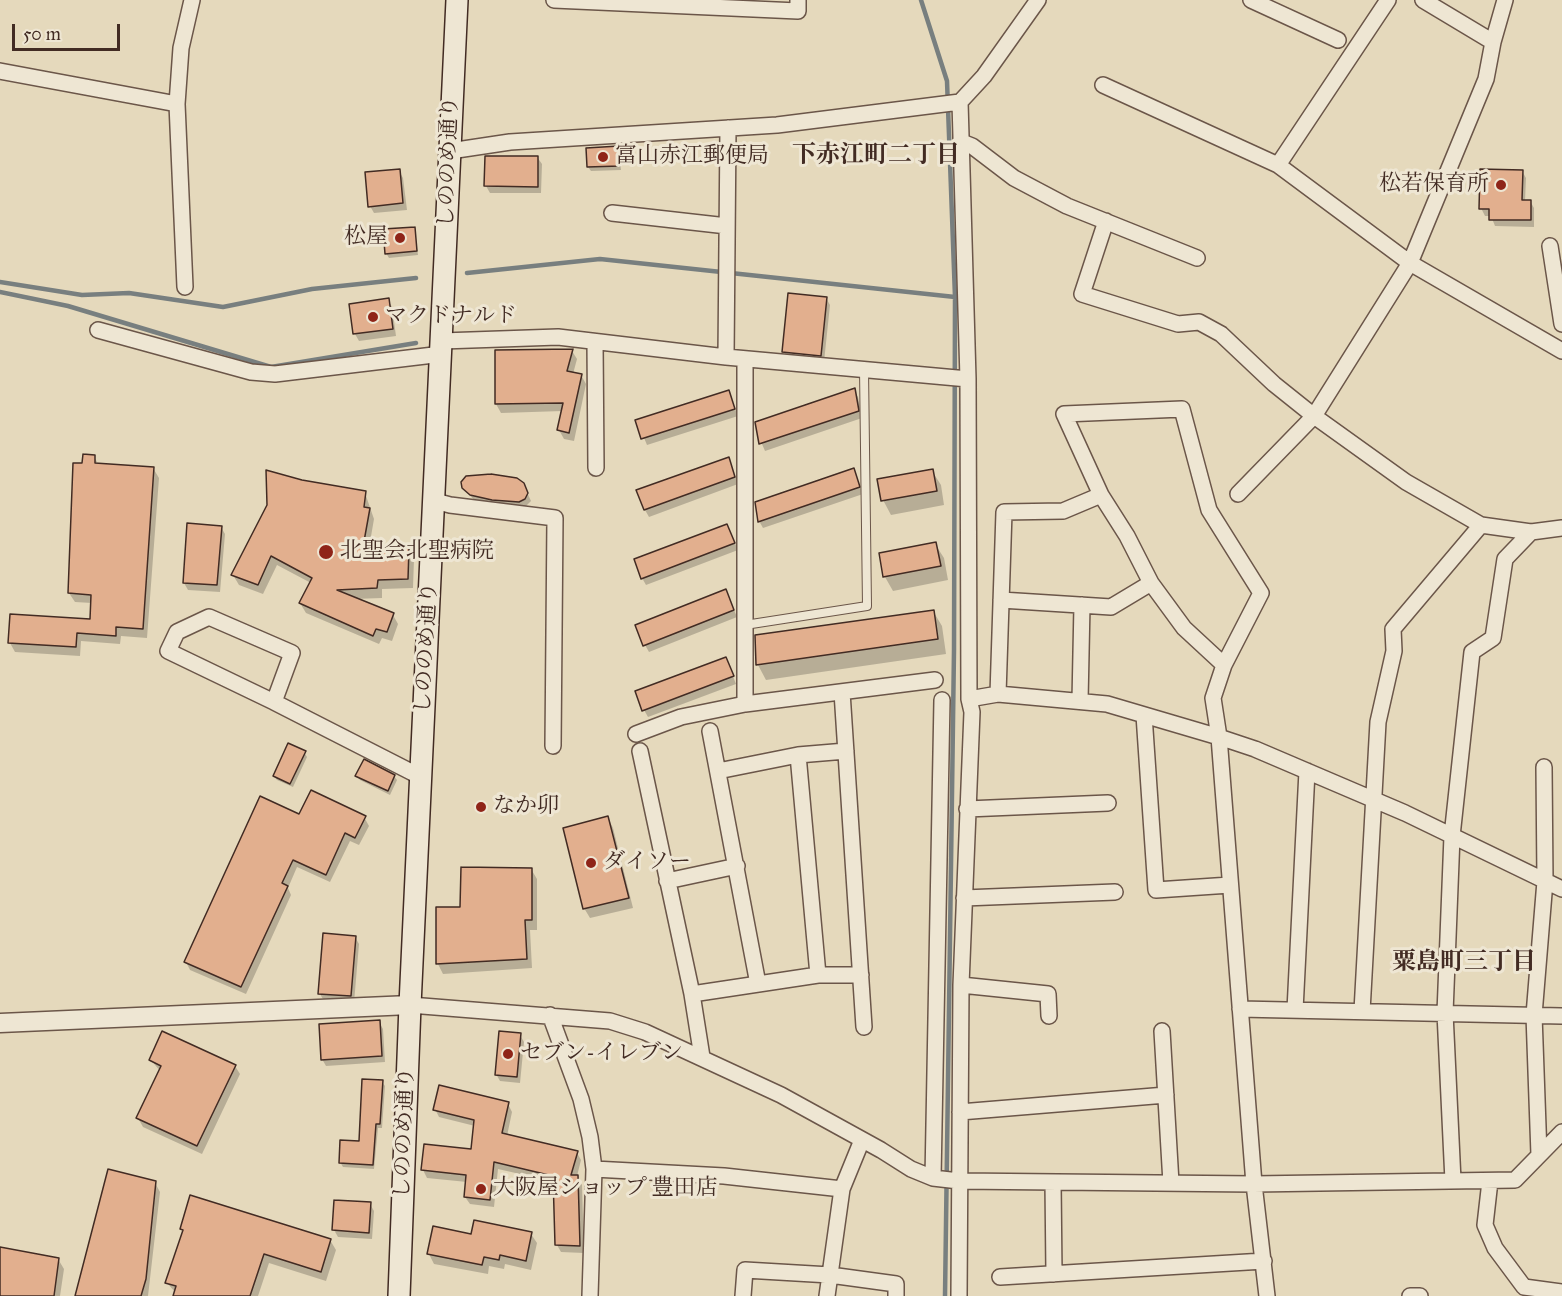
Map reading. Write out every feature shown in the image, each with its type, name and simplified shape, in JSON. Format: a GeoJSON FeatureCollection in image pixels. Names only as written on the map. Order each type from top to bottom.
{"type":"FeatureCollection","features":[{"type":"Feature","properties":{"kind":"main road","name":"しののめ通り"},"geometry":{"type":"LineString","coordinates":[[399,1296],[410,1005],[457,0]]}},
{"type":"Feature","properties":{"kind":"street"},"geometry":{"type":"LineString","coordinates":[[185,287],[177,104],[181,48],[192,0],[198,0]]}},
{"type":"Feature","properties":{"kind":"street"},"geometry":{"type":"LineString","coordinates":[[554,0],[798,11],[798,0]]}},
{"type":"Feature","properties":{"kind":"street"},"geometry":{"type":"LineString","coordinates":[[450,151],[510,142],[777,125],[951,103],[984,76],[1038,0]]}},
{"type":"Feature","properties":{"kind":"street"},"geometry":{"type":"LineString","coordinates":[[1251,0],[1338,40]]}},
{"type":"Feature","properties":{"kind":"street"},"geometry":{"type":"LineString","coordinates":[[1278,165],[1388,0]]}},
{"type":"Feature","properties":{"kind":"street"},"geometry":{"type":"LineString","coordinates":[[1423,0],[1493,42]]}},
{"type":"Feature","properties":{"kind":"street"},"geometry":{"type":"LineString","coordinates":[[1238,494],[1314,416],[1410,263],[1486,79],[1493,42],[1505,0]]}},
{"type":"Feature","properties":{"kind":"street"},"geometry":{"type":"LineString","coordinates":[[0,71],[177,104]]}},
{"type":"Feature","properties":{"kind":"street"},"geometry":{"type":"LineString","coordinates":[[1103,85],[1278,165],[1410,263],[1562,351]]}},
{"type":"Feature","properties":{"kind":"street"},"geometry":{"type":"LineString","coordinates":[[951,103],[962,142],[960,378],[969,699],[972,712],[956,1181],[959,1296]]}},
{"type":"Feature","properties":{"kind":"street"},"geometry":{"type":"LineString","coordinates":[[726,357],[728,128]]}},
{"type":"Feature","properties":{"kind":"street"},"geometry":{"type":"LineString","coordinates":[[962,142],[972,146],[1014,178],[1067,206],[1197,258]]}},
{"type":"Feature","properties":{"kind":"street"},"geometry":{"type":"LineString","coordinates":[[612,213],[727,226]]}},
{"type":"Feature","properties":{"kind":"street"},"geometry":{"type":"LineString","coordinates":[[1106,221],[1082,294],[1178,324],[1199,322],[1221,334],[1274,384],[1314,416],[1407,482],[1481,525],[1531,531],[1562,528]]}},
{"type":"Feature","properties":{"kind":"street"},"geometry":{"type":"LineString","coordinates":[[1550,246],[1562,324]]}},
{"type":"Feature","properties":{"kind":"street"},"geometry":{"type":"LineString","coordinates":[[98,330],[251,372],[275,374],[442,348],[558,337],[745,359],[960,378]]}},
{"type":"Feature","properties":{"kind":"street"},"geometry":{"type":"LineString","coordinates":[[595,342],[596,468]]}},
{"type":"Feature","properties":{"kind":"street"},"geometry":{"type":"LineString","coordinates":[[745,359],[746,704]]}},
{"type":"Feature","properties":{"kind":"street"},"geometry":{"type":"LineString","coordinates":[[1224,665],[1184,628],[1151,583],[1127,536],[1101,495],[1064,414],[1182,409],[1209,510],[1261,593],[1224,665],[1213,698],[1219,737],[1254,1184],[1267,1296]]}},
{"type":"Feature","properties":{"kind":"street"},"geometry":{"type":"LineString","coordinates":[[998,694],[1004,512],[1063,511],[1101,495]]}},
{"type":"Feature","properties":{"kind":"street"},"geometry":{"type":"LineString","coordinates":[[435,501],[450,505],[555,518],[553,746]]}},
{"type":"Feature","properties":{"kind":"street"},"geometry":{"type":"LineString","coordinates":[[1362,1011],[1378,722],[1394,651],[1393,629],[1481,525]]}},
{"type":"Feature","properties":{"kind":"street"},"geometry":{"type":"LineString","coordinates":[[1453,1181],[1445,1013],[1452,836],[1472,652],[1493,638],[1505,559],[1531,531]]}},
{"type":"Feature","properties":{"kind":"street"},"geometry":{"type":"LineString","coordinates":[[1001,600],[1112,607],[1151,583]]}},
{"type":"Feature","properties":{"kind":"street"},"geometry":{"type":"LineString","coordinates":[[1080,700],[1082,605]]}},
{"type":"Feature","properties":{"kind":"street"},"geometry":{"type":"LineString","coordinates":[[274,702],[292,652],[208,617],[177,632],[168,651],[421,777]]}},
{"type":"Feature","properties":{"kind":"street"},"geometry":{"type":"LineString","coordinates":[[636,734],[681,717],[746,704],[935,681]]}},
{"type":"Feature","properties":{"kind":"street"},"geometry":{"type":"LineString","coordinates":[[842,692],[864,1027]]}},
{"type":"Feature","properties":{"kind":"street"},"geometry":{"type":"LineString","coordinates":[[969,699],[998,694],[1107,704],[1219,737],[1256,749],[1373,800],[1562,889]]}},
{"type":"Feature","properties":{"kind":"street"},"geometry":{"type":"LineString","coordinates":[[935,1178],[942,700]]}},
{"type":"Feature","properties":{"kind":"street"},"geometry":{"type":"LineString","coordinates":[[1144,715],[1156,890],[1230,885]]}},
{"type":"Feature","properties":{"kind":"street"},"geometry":{"type":"LineString","coordinates":[[710,731],[758,984]]}},
{"type":"Feature","properties":{"kind":"street"},"geometry":{"type":"LineString","coordinates":[[640,751],[692,994],[702,1057]]}},
{"type":"Feature","properties":{"kind":"street"},"geometry":{"type":"LineString","coordinates":[[718,771],[798,755],[846,751]]}},
{"type":"Feature","properties":{"kind":"street"},"geometry":{"type":"LineString","coordinates":[[798,755],[818,975]]}},
{"type":"Feature","properties":{"kind":"street"},"geometry":{"type":"LineString","coordinates":[[1539,1155],[1534,1015],[1545,880],[1544,767]]}},
{"type":"Feature","properties":{"kind":"street"},"geometry":{"type":"LineString","coordinates":[[1295,1010],[1307,771]]}},
{"type":"Feature","properties":{"kind":"street"},"geometry":{"type":"LineString","coordinates":[[968,808],[1108,803]]}},
{"type":"Feature","properties":{"kind":"street"},"geometry":{"type":"LineString","coordinates":[[668,881],[737,866]]}},
{"type":"Feature","properties":{"kind":"street"},"geometry":{"type":"LineString","coordinates":[[964,898],[1114,892]]}},
{"type":"Feature","properties":{"kind":"street"},"geometry":{"type":"LineString","coordinates":[[692,994],[818,975],[861,975]]}},
{"type":"Feature","properties":{"kind":"street"},"geometry":{"type":"LineString","coordinates":[[962,985],[1048,994],[1049,1016]]}},
{"type":"Feature","properties":{"kind":"street"},"geometry":{"type":"LineString","coordinates":[[0,1023],[410,1005],[610,1021],[645,1032],[782,1095],[911,1170],[935,1178],[956,1181],[1254,1184],[1515,1180],[1562,1132]]}},
{"type":"Feature","properties":{"kind":"street"},"geometry":{"type":"LineString","coordinates":[[1240,1009],[1562,1016]]}},
{"type":"Feature","properties":{"kind":"street"},"geometry":{"type":"LineString","coordinates":[[550,1015],[581,1099],[590,1137],[594,1169],[590,1296]]}},
{"type":"Feature","properties":{"kind":"street"},"geometry":{"type":"LineString","coordinates":[[1162,1031],[1171,1183]]}},
{"type":"Feature","properties":{"kind":"street"},"geometry":{"type":"LineString","coordinates":[[960,1112],[1166,1095]]}},
{"type":"Feature","properties":{"kind":"street"},"geometry":{"type":"LineString","coordinates":[[827,1296],[842,1189],[862,1140]]}},
{"type":"Feature","properties":{"kind":"street"},"geometry":{"type":"LineString","coordinates":[[594,1169],[724,1176],[842,1189]]}},
{"type":"Feature","properties":{"kind":"street"},"geometry":{"type":"LineString","coordinates":[[1490,1181],[1485,1225],[1495,1248],[1524,1287],[1562,1292]]}},
{"type":"Feature","properties":{"kind":"street"},"geometry":{"type":"LineString","coordinates":[[1053,1182],[1054,1274]]}},
{"type":"Feature","properties":{"kind":"street"},"geometry":{"type":"LineString","coordinates":[[1000,1277],[1264,1261]]}},
{"type":"Feature","properties":{"kind":"street"},"geometry":{"type":"LineString","coordinates":[[743,1296],[744,1270],[830,1275],[896,1284],[896,1296]]}},
{"type":"Feature","properties":{"kind":"street"},"geometry":{"type":"LineString","coordinates":[[1410,1296],[1420,1296]]}},
{"type":"Feature","properties":{"kind":"lane"},"geometry":{"type":"LineString","coordinates":[[745,625],[867,606],[864,369]]}},
{"type":"Feature","properties":{"kind":"building"},"geometry":{"type":"Polygon","coordinates":[[[619,146],[620,166],[587,167],[586,148],[619,146]]]}},
{"type":"Feature","properties":{"kind":"building"},"geometry":{"type":"Polygon","coordinates":[[[485,156],[538,156],[538,187],[484,186],[485,156]]]}},
{"type":"Feature","properties":{"kind":"building"},"geometry":{"type":"Polygon","coordinates":[[[400,169],[403,203],[368,207],[365,172],[400,169]]]}},
{"type":"Feature","properties":{"kind":"building","name":"松若保育所"},"geometry":{"type":"Polygon","coordinates":[[[1480,169],[1523,170],[1522,200],[1531,200],[1531,220],[1489,220],[1489,209],[1479,209],[1480,169]]]}},
{"type":"Feature","properties":{"kind":"building"},"geometry":{"type":"Polygon","coordinates":[[[415,227],[417,251],[385,254],[383,229],[415,227]]]}},
{"type":"Feature","properties":{"kind":"building"},"geometry":{"type":"Polygon","coordinates":[[[788,293],[827,297],[821,356],[782,352],[788,293]]]}},
{"type":"Feature","properties":{"kind":"building"},"geometry":{"type":"Polygon","coordinates":[[[389,298],[393,329],[353,334],[349,304],[389,298]]]}},
{"type":"Feature","properties":{"kind":"building"},"geometry":{"type":"Polygon","coordinates":[[[573,349],[567,371],[582,374],[569,433],[557,430],[563,403],[495,404],[495,350],[573,349]]]}},
{"type":"Feature","properties":{"kind":"building"},"geometry":{"type":"Polygon","coordinates":[[[855,388],[859,411],[759,444],[755,422],[855,388]]]}},
{"type":"Feature","properties":{"kind":"building"},"geometry":{"type":"Polygon","coordinates":[[[729,390],[735,409],[641,439],[635,420],[729,390]]]}},
{"type":"Feature","properties":{"kind":"building"},"geometry":{"type":"Polygon","coordinates":[[[83,454],[95,455],[95,463],[154,467],[143,629],[116,627],[116,636],[77,633],[76,647],[8,643],[10,614],[90,619],[91,595],[68,593],[73,463],[82,463],[83,454]]]}},
{"type":"Feature","properties":{"kind":"building"},"geometry":{"type":"Polygon","coordinates":[[[729,457],[735,477],[644,510],[636,490],[729,457]]]}},
{"type":"Feature","properties":{"kind":"building"},"geometry":{"type":"Polygon","coordinates":[[[854,468],[860,487],[758,522],[755,502],[854,468]]]}},
{"type":"Feature","properties":{"kind":"building"},"geometry":{"type":"Polygon","coordinates":[[[933,469],[937,491],[881,501],[877,479],[933,469]]]}},
{"type":"Feature","properties":{"kind":"building","name":"北聖会北聖病院"},"geometry":{"type":"Polygon","coordinates":[[[266,470],[302,480],[366,491],[364,507],[370,508],[363,547],[409,548],[408,579],[378,580],[377,588],[337,590],[394,613],[387,632],[376,629],[373,636],[299,603],[312,578],[271,556],[258,585],[231,575],[267,505],[266,470]]]}},
{"type":"Feature","properties":{"kind":"building"},"geometry":{"type":"Polygon","coordinates":[[[491,474],[517,478],[524,483],[528,493],[525,499],[519,502],[492,500],[470,495],[462,488],[461,482],[466,476],[491,474]]]}},
{"type":"Feature","properties":{"kind":"building"},"geometry":{"type":"Polygon","coordinates":[[[187,523],[222,526],[217,585],[183,583],[187,523]]]}},
{"type":"Feature","properties":{"kind":"building"},"geometry":{"type":"Polygon","coordinates":[[[727,524],[735,543],[641,579],[634,559],[727,524]]]}},
{"type":"Feature","properties":{"kind":"building"},"geometry":{"type":"Polygon","coordinates":[[[936,542],[941,566],[883,577],[879,553],[936,542]]]}},
{"type":"Feature","properties":{"kind":"building"},"geometry":{"type":"Polygon","coordinates":[[[726,589],[734,610],[643,646],[635,625],[726,589]]]}},
{"type":"Feature","properties":{"kind":"building"},"geometry":{"type":"Polygon","coordinates":[[[934,610],[938,639],[756,665],[755,635],[934,610]]]}},
{"type":"Feature","properties":{"kind":"building"},"geometry":{"type":"Polygon","coordinates":[[[726,657],[734,676],[642,711],[635,691],[726,657]]]}},
{"type":"Feature","properties":{"kind":"building"},"geometry":{"type":"Polygon","coordinates":[[[288,743],[306,751],[290,784],[273,776],[288,743]]]}},
{"type":"Feature","properties":{"kind":"building"},"geometry":{"type":"Polygon","coordinates":[[[364,759],[395,775],[388,791],[355,776],[364,759]]]}},
{"type":"Feature","properties":{"kind":"building"},"geometry":{"type":"Polygon","coordinates":[[[311,790],[366,816],[355,838],[345,833],[326,875],[293,860],[282,883],[288,886],[241,987],[184,962],[260,796],[299,814],[311,790]]]}},
{"type":"Feature","properties":{"kind":"building"},"geometry":{"type":"Polygon","coordinates":[[[608,816],[629,898],[583,909],[563,828],[608,816]]]}},
{"type":"Feature","properties":{"kind":"building"},"geometry":{"type":"Polygon","coordinates":[[[461,867],[532,868],[532,920],[525,920],[527,959],[436,964],[436,907],[460,907],[461,867]]]}},
{"type":"Feature","properties":{"kind":"building"},"geometry":{"type":"Polygon","coordinates":[[[323,933],[356,936],[351,996],[318,994],[323,933]]]}},
{"type":"Feature","properties":{"kind":"building"},"geometry":{"type":"Polygon","coordinates":[[[380,1020],[382,1056],[321,1060],[319,1024],[380,1020]]]}},
{"type":"Feature","properties":{"kind":"building"},"geometry":{"type":"Polygon","coordinates":[[[162,1031],[236,1065],[197,1146],[136,1118],[161,1066],[149,1060],[162,1031]]]}},
{"type":"Feature","properties":{"kind":"building","name":"セブン-イレブン"},"geometry":{"type":"Polygon","coordinates":[[[499,1031],[521,1033],[517,1077],[495,1075],[499,1031]]]}},
{"type":"Feature","properties":{"kind":"building"},"geometry":{"type":"Polygon","coordinates":[[[362,1079],[383,1080],[380,1124],[376,1124],[373,1165],[339,1163],[340,1140],[359,1141],[362,1079]]]}},
{"type":"Feature","properties":{"kind":"building"},"geometry":{"type":"Polygon","coordinates":[[[439,1085],[509,1102],[502,1133],[578,1151],[571,1175],[578,1175],[580,1246],[555,1245],[553,1176],[494,1162],[490,1200],[464,1197],[466,1175],[421,1170],[424,1144],[471,1149],[474,1120],[433,1110],[439,1085]]]}},
{"type":"Feature","properties":{"kind":"building"},"geometry":{"type":"Polygon","coordinates":[[[108,1169],[156,1181],[146,1279],[141,1296],[75,1296],[108,1169]]]}},
{"type":"Feature","properties":{"kind":"building"},"geometry":{"type":"Polygon","coordinates":[[[190,1195],[331,1239],[321,1272],[264,1254],[250,1296],[173,1296],[176,1286],[165,1283],[183,1230],[180,1229],[190,1195]]]}},
{"type":"Feature","properties":{"kind":"building"},"geometry":{"type":"Polygon","coordinates":[[[334,1200],[371,1202],[369,1233],[332,1230],[334,1200]]]}},
{"type":"Feature","properties":{"kind":"building"},"geometry":{"type":"Polygon","coordinates":[[[474,1220],[532,1232],[526,1261],[500,1255],[499,1260],[484,1257],[482,1265],[427,1254],[433,1226],[471,1234],[474,1220]]]}},
{"type":"Feature","properties":{"kind":"building"},"geometry":{"type":"Polygon","coordinates":[[[0,1247],[59,1258],[54,1296],[0,1296],[0,1247]]]}},
{"type":"Feature","properties":{"kind":"waterway"},"geometry":{"type":"LineString","coordinates":[[921,0],[947,81],[955,297],[954,650],[945,1296]]}},
{"type":"Feature","properties":{"kind":"waterway"},"geometry":{"type":"LineString","coordinates":[[467,273],[600,259],[955,297]]}},
{"type":"Feature","properties":{"kind":"waterway"},"geometry":{"type":"LineString","coordinates":[[0,282],[82,295],[129,293],[223,307],[312,289],[416,278]]}},
{"type":"Feature","properties":{"kind":"waterway"},"geometry":{"type":"LineString","coordinates":[[0,292],[68,306],[271,367],[416,343]]}},
{"type":"Feature","properties":{"kind":"place","name":"富山赤江郵便局"},"geometry":{"type":"Point","coordinates":[603,157]}},
{"type":"Feature","properties":{"kind":"place","name":"松若保育所"},"geometry":{"type":"Point","coordinates":[1501,185]}},
{"type":"Feature","properties":{"kind":"place","name":"松屋"},"geometry":{"type":"Point","coordinates":[400,238]}},
{"type":"Feature","properties":{"kind":"place","name":"マクドナルド"},"geometry":{"type":"Point","coordinates":[373,317]}},
{"type":"Feature","properties":{"kind":"place","name":"北聖会北聖病院"},"geometry":{"type":"Point","coordinates":[326,552]}},
{"type":"Feature","properties":{"kind":"place","name":"なか卯"},"geometry":{"type":"Point","coordinates":[481,807]}},
{"type":"Feature","properties":{"kind":"place","name":"ダイソー"},"geometry":{"type":"Point","coordinates":[591,863]}},
{"type":"Feature","properties":{"kind":"place","name":"セブン-イレブン"},"geometry":{"type":"Point","coordinates":[508,1054]}},
{"type":"Feature","properties":{"kind":"place","name":"大阪屋ショップ 豊田店"},"geometry":{"type":"Point","coordinates":[481,1189]}},
{"type":"Feature","properties":{"kind":"district","name":"下赤江町二丁目"},"geometry":{"type":"Point","coordinates":[876,156]}},
{"type":"Feature","properties":{"kind":"district","name":"粟島町三丁目"},"geometry":{"type":"Point","coordinates":[1464,963]}}]}
